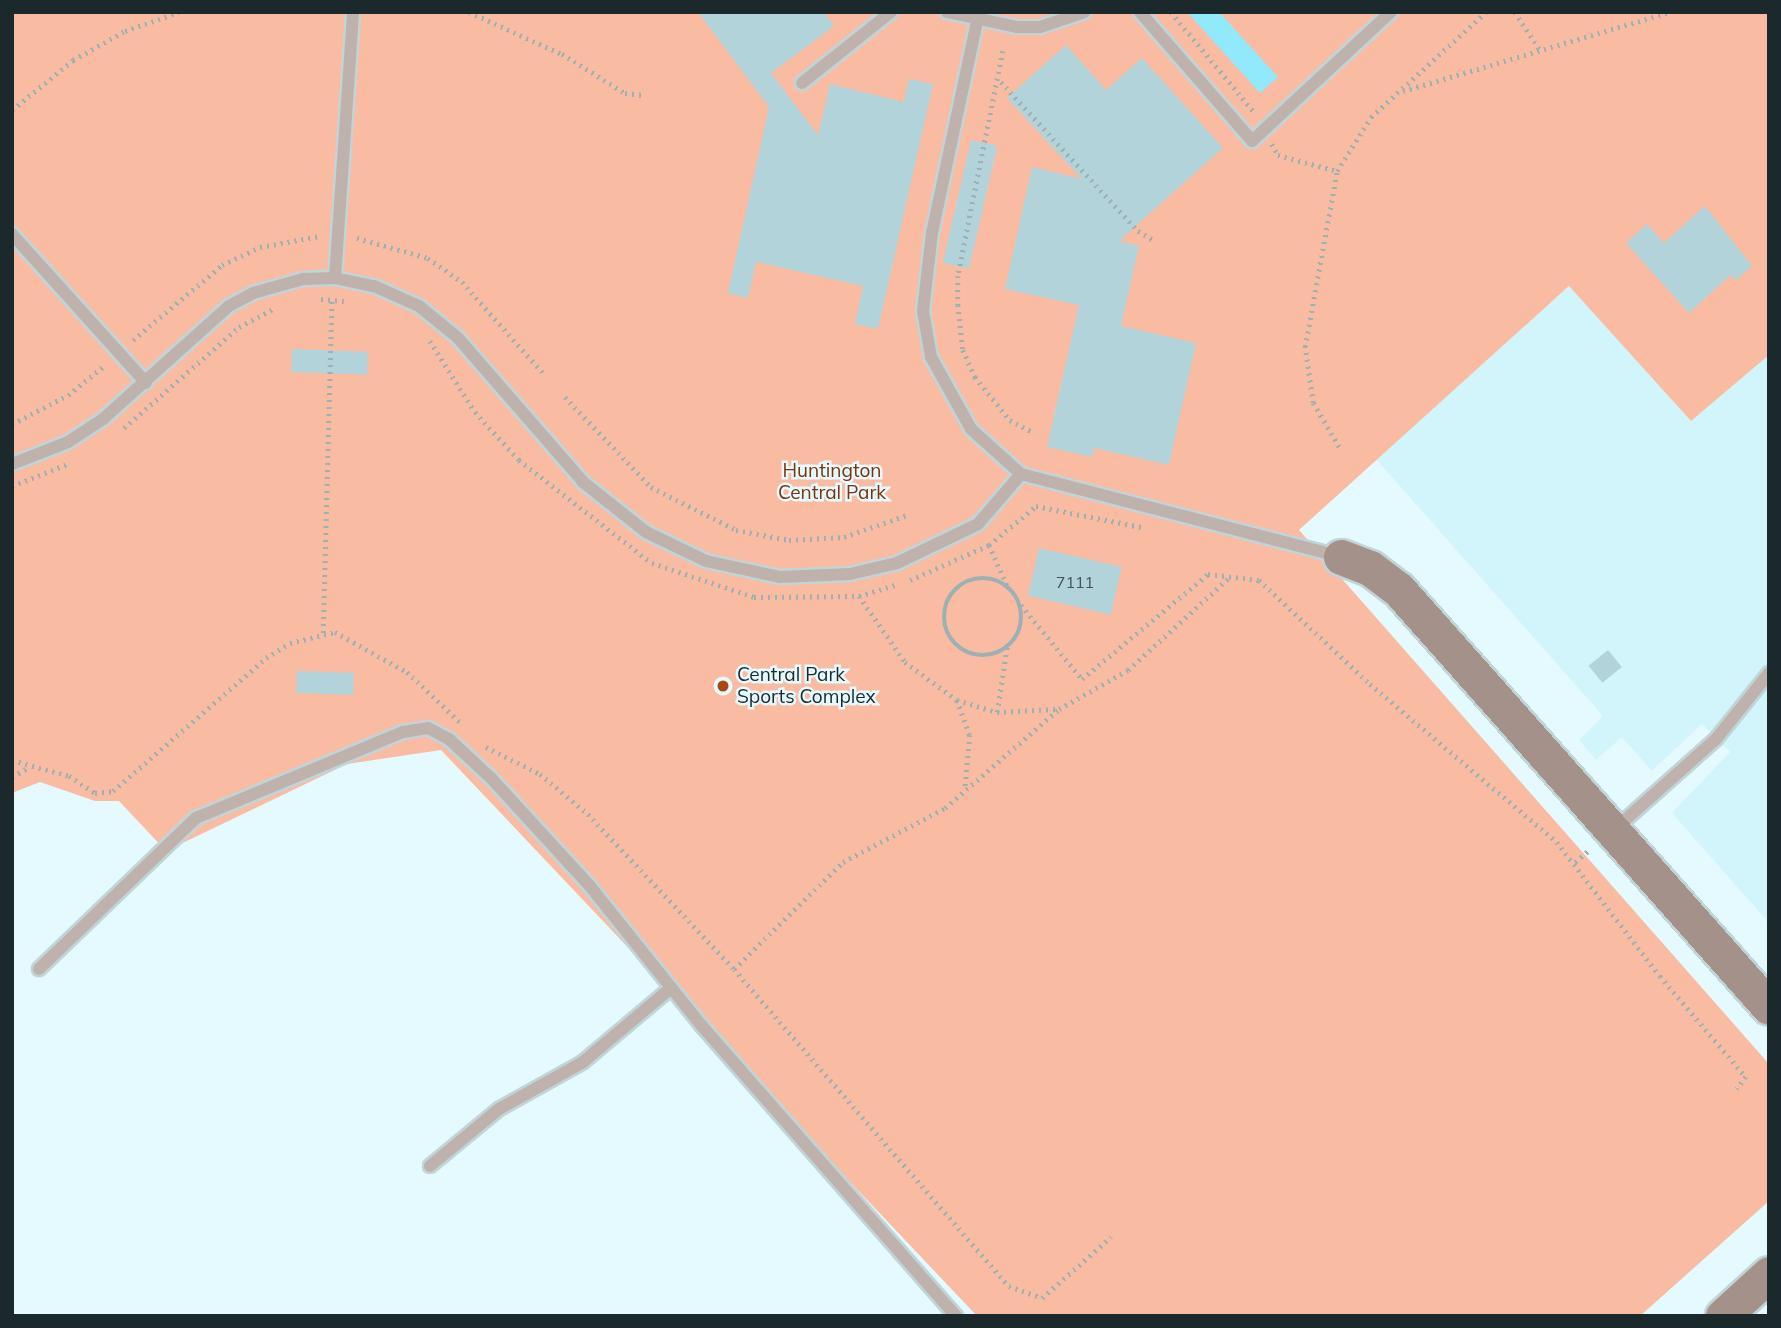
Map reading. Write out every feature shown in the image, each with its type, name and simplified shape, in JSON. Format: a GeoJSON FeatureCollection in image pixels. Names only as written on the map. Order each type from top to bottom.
{"type":"FeatureCollection","features":[{"type":"Feature","properties":{"kind":"street"},"geometry":{"type":"LineString","coordinates":[[1341,557],[1370,568],[1399,590],[1600,841],[1769,1007]]}},
{"type":"Feature","properties":{"kind":"street"},"geometry":{"type":"LineString","coordinates":[[1723,1316],[1769,1274]]}},
{"type":"Feature","properties":{"kind":"lane"},"geometry":{"type":"LineString","coordinates":[[335,278],[353,12]]}},
{"type":"Feature","properties":{"kind":"lane"},"geometry":{"type":"LineString","coordinates":[[802,83],[891,12]]}},
{"type":"Feature","properties":{"kind":"lane"},"geometry":{"type":"LineString","coordinates":[[947,12],[1040,27],[1085,12]]}},
{"type":"Feature","properties":{"kind":"lane"},"geometry":{"type":"LineString","coordinates":[[1140,12],[1252,141],[1391,12]]}},
{"type":"Feature","properties":{"kind":"lane"},"geometry":{"type":"LineString","coordinates":[[978,16],[932,233],[923,311],[931,356],[949,396],[971,429],[1021,474],[1341,557]]}},
{"type":"Feature","properties":{"kind":"lane"},"geometry":{"type":"LineString","coordinates":[[12,234],[146,383]]}},
{"type":"Feature","properties":{"kind":"lane"},"geometry":{"type":"LineString","coordinates":[[12,464],[68,442],[146,383],[229,306],[253,293],[303,279],[335,278],[374,286],[419,306],[458,338],[583,482],[646,532],[706,561],[780,577],[850,574],[897,563],[978,524],[1021,474]]}},
{"type":"Feature","properties":{"kind":"lane"},"geometry":{"type":"LineString","coordinates":[[1600,841],[1716,739],[1769,673]]}},
{"type":"Feature","properties":{"kind":"lane"},"geometry":{"type":"LineString","coordinates":[[39,969],[196,818],[403,732],[428,728],[449,739],[491,778],[589,886],[671,988],[956,1316]]}},
{"type":"Feature","properties":{"kind":"lane"},"geometry":{"type":"LineString","coordinates":[[430,1166],[499,1109],[583,1062],[671,988]]}},
{"type":"Feature","properties":{"kind":"path"},"geometry":{"type":"LineString","coordinates":[[12,110],[73,60],[125,31],[179,12]]}},
{"type":"Feature","properties":{"kind":"path"},"geometry":{"type":"LineString","coordinates":[[470,12],[562,54],[625,93],[642,95]]}},
{"type":"Feature","properties":{"kind":"path"},"geometry":{"type":"LineString","coordinates":[[1171,12],[1244,95],[1278,155],[1337,171]]}},
{"type":"Feature","properties":{"kind":"path"},"geometry":{"type":"LineString","coordinates":[[1339,447],[1313,403],[1305,347],[1337,171],[1351,142],[1399,92],[1486,12]]}},
{"type":"Feature","properties":{"kind":"path"},"geometry":{"type":"LineString","coordinates":[[1515,12],[1540,50]]}},
{"type":"Feature","properties":{"kind":"path"},"geometry":{"type":"LineString","coordinates":[[1399,92],[1670,12]]}},
{"type":"Feature","properties":{"kind":"path"},"geometry":{"type":"LineString","coordinates":[[1003,51],[1001,82],[958,276],[960,328],[963,350],[986,393],[1010,420],[1033,432]]}},
{"type":"Feature","properties":{"kind":"path"},"geometry":{"type":"LineString","coordinates":[[1001,82],[1138,231],[1155,241]]}},
{"type":"Feature","properties":{"kind":"path"},"geometry":{"type":"LineString","coordinates":[[132,340],[222,265],[271,244],[320,236]]}},
{"type":"Feature","properties":{"kind":"path"},"geometry":{"type":"LineString","coordinates":[[357,238],[428,258],[462,282],[543,373]]}},
{"type":"Feature","properties":{"kind":"path"},"geometry":{"type":"LineString","coordinates":[[312,299],[358,304]]}},
{"type":"Feature","properties":{"kind":"path"},"geometry":{"type":"LineString","coordinates":[[323,633],[332,300]]}},
{"type":"Feature","properties":{"kind":"path"},"geometry":{"type":"LineString","coordinates":[[116,434],[239,327],[286,304]]}},
{"type":"Feature","properties":{"kind":"path"},"geometry":{"type":"LineString","coordinates":[[421,333],[446,361],[474,412],[519,460],[652,563],[754,597],[859,596],[948,566],[989,545],[1036,506],[1155,530]]}},
{"type":"Feature","properties":{"kind":"path"},"geometry":{"type":"LineString","coordinates":[[12,424],[68,395],[108,363]]}},
{"type":"Feature","properties":{"kind":"path"},"geometry":{"type":"LineString","coordinates":[[565,397],[652,487],[736,530],[789,540],[844,537],[907,515]]}},
{"type":"Feature","properties":{"kind":"path"},"geometry":{"type":"LineString","coordinates":[[12,486],[78,458]]}},
{"type":"Feature","properties":{"kind":"path"},"geometry":{"type":"LineString","coordinates":[[989,545],[1007,585],[1082,679],[1208,574],[1259,580],[1370,684],[1575,862],[1660,976],[1746,1077],[1737,1089]]}},
{"type":"Feature","properties":{"kind":"path"},"geometry":{"type":"LineString","coordinates":[[734,970],[843,862],[944,808],[1059,709],[1128,670],[1231,575]]}},
{"type":"Feature","properties":{"kind":"path"},"geometry":{"type":"LineString","coordinates":[[1007,585],[983,577],[963,583],[948,597],[944,621],[952,641],[970,654],[990,656],[1007,647],[1020,630],[1021,605]]}},
{"type":"Feature","properties":{"kind":"path"},"geometry":{"type":"LineString","coordinates":[[859,596],[905,662],[957,700],[997,712],[1059,709]]}},
{"type":"Feature","properties":{"kind":"path"},"geometry":{"type":"LineString","coordinates":[[12,760],[29,767],[69,776],[95,793],[113,791],[266,657],[290,643],[323,633],[354,639],[407,672],[464,726]]}},
{"type":"Feature","properties":{"kind":"path"},"geometry":{"type":"LineString","coordinates":[[997,712],[1007,647]]}},
{"type":"Feature","properties":{"kind":"path"},"geometry":{"type":"LineString","coordinates":[[957,700],[970,735],[965,791]]}},
{"type":"Feature","properties":{"kind":"path"},"geometry":{"type":"LineString","coordinates":[[480,741],[563,790],[734,970],[1009,1286],[1042,1298],[1111,1237]]}},
{"type":"Feature","properties":{"kind":"path"},"geometry":{"type":"LineString","coordinates":[[12,777],[29,767]]}},
{"type":"Feature","properties":{"kind":"path"},"geometry":{"type":"LineString","coordinates":[[1575,862],[1600,841]]}},
{"type":"Feature","properties":{"kind":"shaded area"},"geometry":{"type":"Polygon","coordinates":[[[1570,286],[1691,421],[1769,355],[1769,923],[1672,813],[1730,752],[1702,724],[1652,771],[1622,737],[1596,760],[1579,740],[1603,716],[1375,458],[1570,286]]]}},
{"type":"Feature","properties":{"kind":"green space","name":"Huntington Central Park"},"geometry":{"type":"Polygon","coordinates":[[[12,12],[1769,12],[1769,355],[1691,421],[1569,286],[1299,530],[1769,1064],[1769,1201],[1640,1316],[977,1316],[441,750],[347,764],[166,851],[119,801],[95,801],[40,782],[12,793],[12,12]]]}},
{"type":"Feature","properties":{"kind":"water"},"geometry":{"type":"Polygon","coordinates":[[[1187,12],[1219,12],[1278,77],[1260,93],[1187,12]]]}},
{"type":"Feature","properties":{"kind":"building"},"geometry":{"type":"Polygon","coordinates":[[[698,12],[824,12],[834,26],[771,73],[818,135],[830,84],[904,102],[909,79],[933,84],[878,329],[855,324],[863,286],[756,262],[748,298],[728,293],[769,107],[698,12]]]}},
{"type":"Feature","properties":{"kind":"building"},"geometry":{"type":"Polygon","coordinates":[[[1066,45],[1106,90],[1142,58],[1223,148],[1119,241],[1139,246],[1121,326],[1196,343],[1169,465],[1094,448],[1092,457],[1047,447],[1079,305],[1005,289],[1032,167],[1082,179],[1007,98],[1066,45]]]}},
{"type":"Feature","properties":{"kind":"building"},"geometry":{"type":"Polygon","coordinates":[[[971,140],[997,146],[969,269],[943,263],[971,140]]]}},
{"type":"Feature","properties":{"kind":"building"},"geometry":{"type":"Polygon","coordinates":[[[1705,206],[1752,266],[1736,280],[1731,275],[1689,313],[1626,243],[1647,224],[1664,243],[1705,206]]]}},
{"type":"Feature","properties":{"kind":"building"},"geometry":{"type":"Polygon","coordinates":[[[292,349],[368,352],[367,375],[291,372],[292,349]]]}},
{"type":"Feature","properties":{"kind":"building"},"geometry":{"type":"Polygon","coordinates":[[[1039,548],[1122,567],[1111,615],[1028,596],[1039,548]]]}},
{"type":"Feature","properties":{"kind":"building"},"geometry":{"type":"Polygon","coordinates":[[[1608,650],[1622,667],[1602,683],[1589,666],[1608,650]]]}},
{"type":"Feature","properties":{"kind":"building"},"geometry":{"type":"Polygon","coordinates":[[[297,671],[354,673],[353,695],[296,693],[297,671]]]}},
{"type":"Feature","properties":{"kind":"place","name":"Central Park Sports Complex"},"geometry":{"type":"Point","coordinates":[723,686]}}]}
